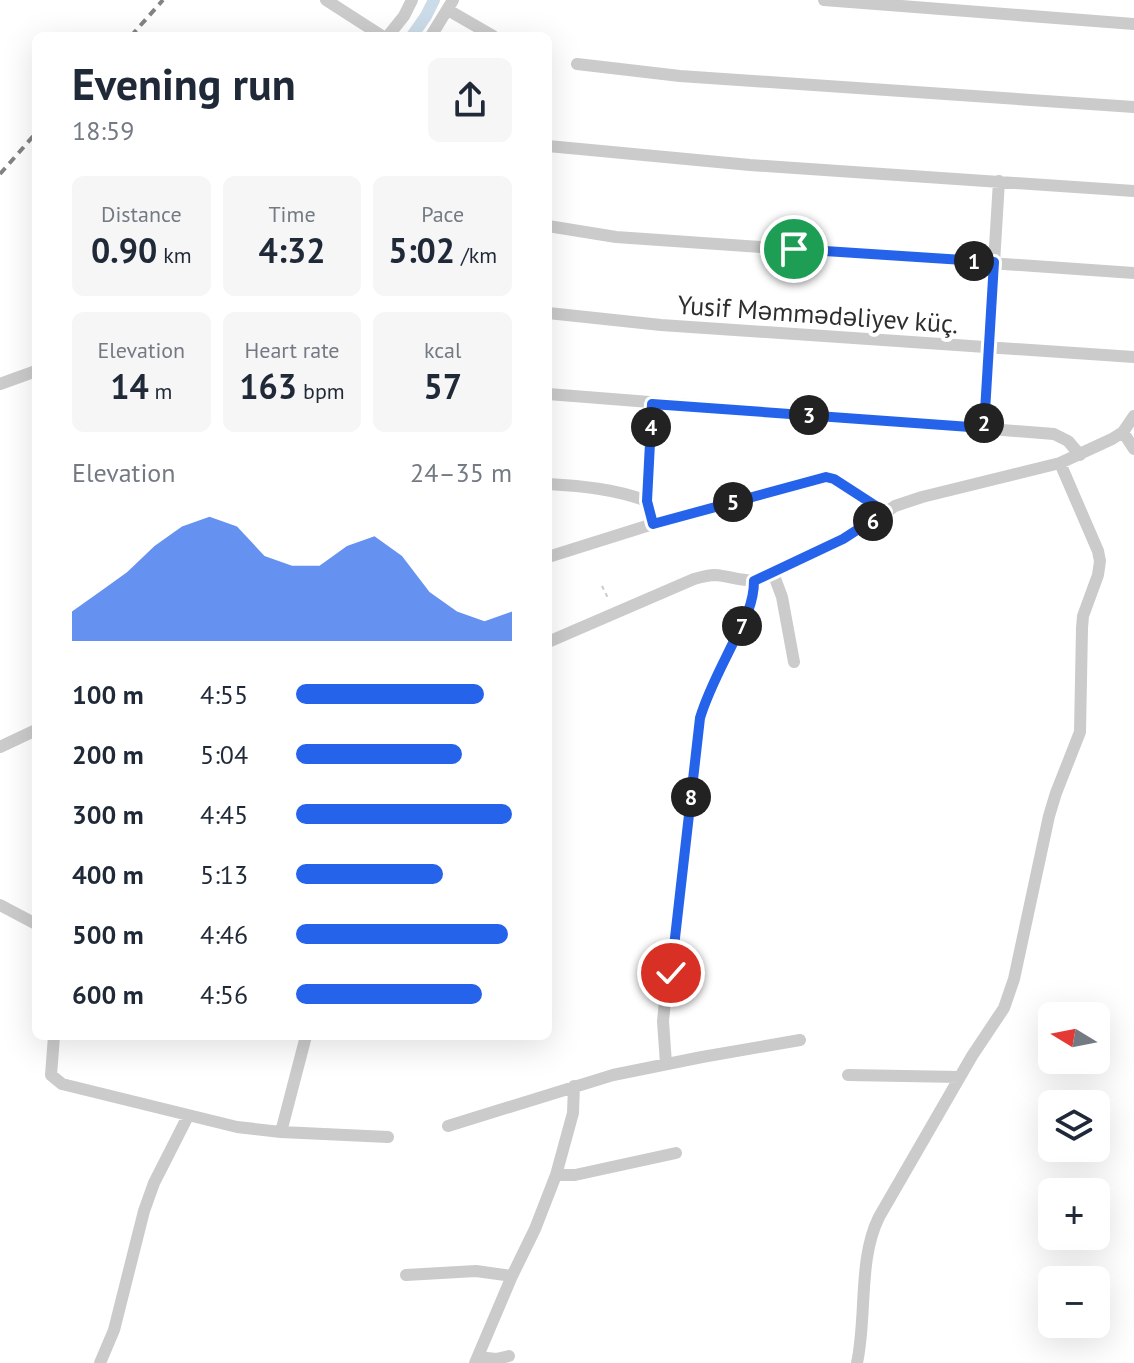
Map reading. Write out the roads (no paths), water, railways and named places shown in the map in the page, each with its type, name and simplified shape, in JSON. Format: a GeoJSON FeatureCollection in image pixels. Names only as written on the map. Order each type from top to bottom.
{"type":"FeatureCollection","features":[{"type":"Feature","properties":{"kind":"street"},"geometry":{"type":"LineString","coordinates":[[326,0],[376,32]]}},
{"type":"Feature","properties":{"kind":"street"},"geometry":{"type":"LineString","coordinates":[[391,32],[412,0]]}},
{"type":"Feature","properties":{"kind":"street"},"geometry":{"type":"LineString","coordinates":[[824,0],[967,6],[1134,24]]}},
{"type":"Feature","properties":{"kind":"street"},"geometry":{"type":"LineString","coordinates":[[434,32],[451,5],[488,32]]}},
{"type":"Feature","properties":{"kind":"street"},"geometry":{"type":"LineString","coordinates":[[577,64],[680,76],[1134,107]]}},
{"type":"Feature","properties":{"kind":"street"},"geometry":{"type":"LineString","coordinates":[[552,146],[750,165],[1134,191]]}},
{"type":"Feature","properties":{"kind":"street"},"geometry":{"type":"LineString","coordinates":[[984,428],[999,181]]}},
{"type":"Feature","properties":{"kind":"street"},"geometry":{"type":"LineString","coordinates":[[552,227],[616,237],[1134,273]]}},
{"type":"Feature","properties":{"kind":"street","name":"Yusif Məmmədəliyev küç."},"geometry":{"type":"LineString","coordinates":[[552,313],[661,325],[1134,357]]}},
{"type":"Feature","properties":{"kind":"street"},"geometry":{"type":"LineString","coordinates":[[0,384],[32,372]]}},
{"type":"Feature","properties":{"kind":"street"},"geometry":{"type":"LineString","coordinates":[[552,394],[1054,434],[1063,437],[1080,455]]}},
{"type":"Feature","properties":{"kind":"street"},"geometry":{"type":"LineString","coordinates":[[652,404],[647,501],[653,524]]}},
{"type":"Feature","properties":{"kind":"street"},"geometry":{"type":"LineString","coordinates":[[552,640],[694,579],[716,575],[754,581],[853,534],[903,503],[1060,463],[1080,455],[1123,432],[1134,416]]}},
{"type":"Feature","properties":{"kind":"street"},"geometry":{"type":"LineString","coordinates":[[1123,432],[1134,449]]}},
{"type":"Feature","properties":{"kind":"street"},"geometry":{"type":"LineString","coordinates":[[857,1363],[871,1234],[1009,995],[1049,816],[1080,732],[1083,616],[1100,561],[1060,463]]}},
{"type":"Feature","properties":{"kind":"street"},"geometry":{"type":"LineString","coordinates":[[552,556],[653,524],[826,477],[885,512]]}},
{"type":"Feature","properties":{"kind":"street"},"geometry":{"type":"LineString","coordinates":[[552,484],[625,493],[647,501]]}},
{"type":"Feature","properties":{"kind":"street"},"geometry":{"type":"LineString","coordinates":[[773,573],[782,597],[794,662]]}},
{"type":"Feature","properties":{"kind":"street"},"geometry":{"type":"LineString","coordinates":[[666,1064],[663,1021],[700,718],[706,698],[749,611],[754,581]]}},
{"type":"Feature","properties":{"kind":"street"},"geometry":{"type":"LineString","coordinates":[[0,747],[32,731]]}},
{"type":"Feature","properties":{"kind":"street"},"geometry":{"type":"LineString","coordinates":[[0,905],[32,922]]}},
{"type":"Feature","properties":{"kind":"street"},"geometry":{"type":"LineString","coordinates":[[54,1040],[51,1075],[62,1084],[237,1127],[388,1137]]}},
{"type":"Feature","properties":{"kind":"street"},"geometry":{"type":"LineString","coordinates":[[281,1132],[305,1040]]}},
{"type":"Feature","properties":{"kind":"street"},"geometry":{"type":"LineString","coordinates":[[448,1126],[613,1075],[800,1040]]}},
{"type":"Feature","properties":{"kind":"street"},"geometry":{"type":"LineString","coordinates":[[848,1075],[960,1077]]}},
{"type":"Feature","properties":{"kind":"street"},"geometry":{"type":"LineString","coordinates":[[509,1356],[477,1360],[556,1175],[573,1113],[574,1086]]}},
{"type":"Feature","properties":{"kind":"street"},"geometry":{"type":"LineString","coordinates":[[100,1363],[114,1330],[144,1211],[154,1183],[188,1116]]}},
{"type":"Feature","properties":{"kind":"street"},"geometry":{"type":"LineString","coordinates":[[556,1175],[575,1175],[676,1153]]}},
{"type":"Feature","properties":{"kind":"street"},"geometry":{"type":"LineString","coordinates":[[406,1275],[476,1271],[512,1276]]}},
{"type":"Feature","properties":{"kind":"waterway"},"geometry":{"type":"LineString","coordinates":[[415,32],[434,0]]}},
{"type":"Feature","properties":{"kind":"railway"},"geometry":{"type":"LineString","coordinates":[[135,32],[163,0]]}},
{"type":"Feature","properties":{"kind":"railway"},"geometry":{"type":"LineString","coordinates":[[0,174],[32,138]]}}]}
